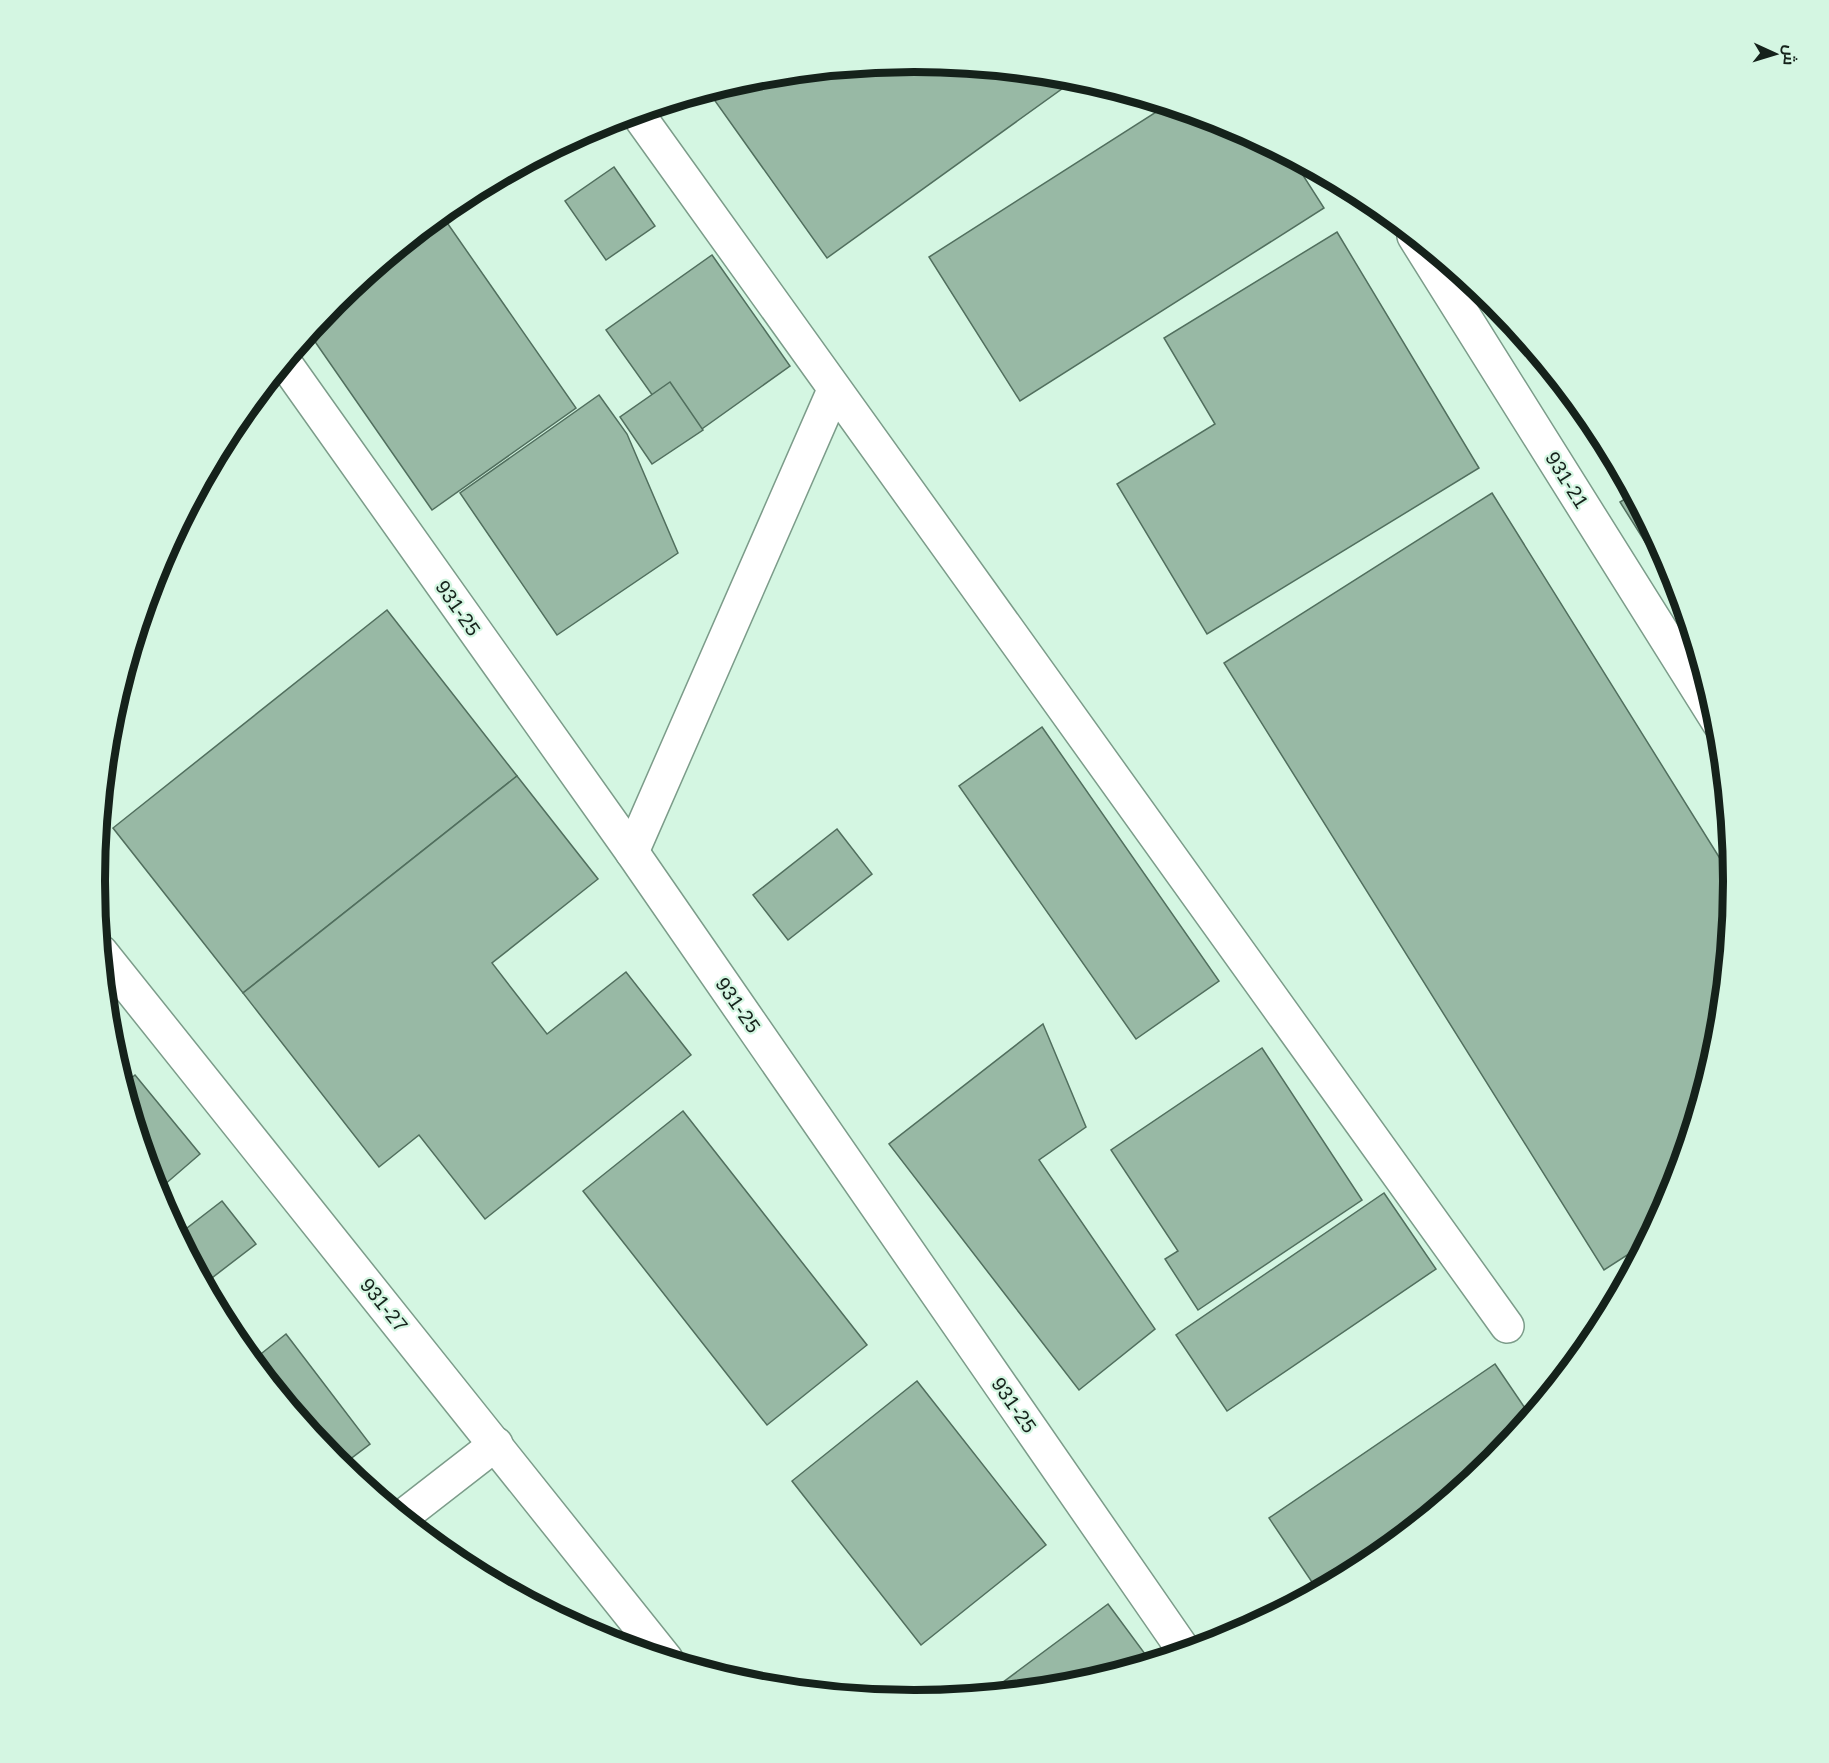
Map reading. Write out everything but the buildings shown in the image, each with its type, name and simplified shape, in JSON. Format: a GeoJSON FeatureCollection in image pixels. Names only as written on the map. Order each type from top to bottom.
{"type":"FeatureCollection","features":[{"type":"Feature","properties":{"kind":"street"},"geometry":{"type":"LineString","coordinates":[[642,120],[1507,1326]]}},
{"type":"Feature","properties":{"kind":"street","name":"931-21"},"geometry":{"type":"LineString","coordinates":[[1425,254],[1701,695]]}},
{"type":"Feature","properties":{"kind":"street","name":"931-25"},"geometry":{"type":"LineString","coordinates":[[289,369],[632,852],[1181,1646]]}},
{"type":"Feature","properties":{"kind":"street"},"geometry":{"type":"LineString","coordinates":[[632,852],[834,390]]}},
{"type":"Feature","properties":{"kind":"street","name":"931-27"},"geometry":{"type":"LineString","coordinates":[[111,973],[496,1444],[658,1649]]}},
{"type":"Feature","properties":{"kind":"street"},"geometry":{"type":"LineString","coordinates":[[408,1512],[496,1444]]}}]}
